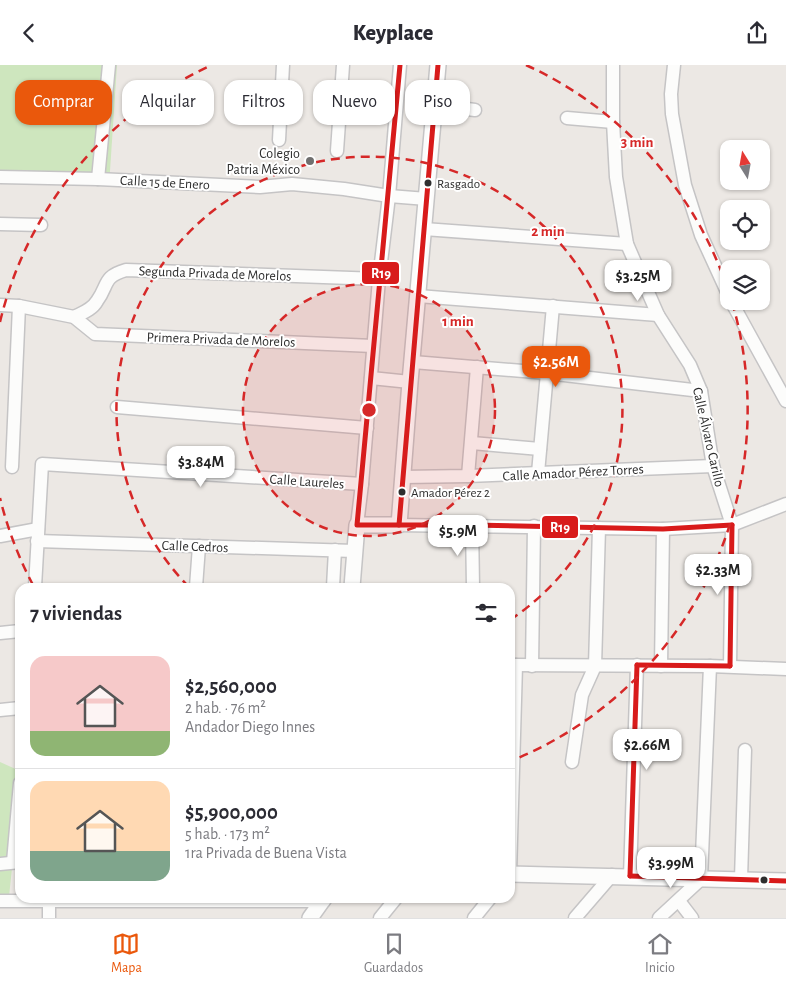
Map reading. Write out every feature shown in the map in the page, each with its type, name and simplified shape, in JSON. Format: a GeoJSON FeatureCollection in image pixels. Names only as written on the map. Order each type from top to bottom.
{"type":"FeatureCollection","features":[{"type":"Feature","properties":{"kind":"street"},"geometry":{"type":"LineString","coordinates":[[98,179],[108,65]]}},
{"type":"Feature","properties":{"kind":"street"},"geometry":{"type":"LineString","coordinates":[[279,140],[283,65]]}},
{"type":"Feature","properties":{"kind":"street"},"geometry":{"type":"LineString","coordinates":[[337,151],[343,65]]}},
{"type":"Feature","properties":{"kind":"street"},"geometry":{"type":"LineString","coordinates":[[352,583],[400,65]]}},
{"type":"Feature","properties":{"kind":"street"},"geometry":{"type":"LineString","coordinates":[[437,80],[438,65]]}},
{"type":"Feature","properties":{"kind":"street","name":"Calle Álvaro Carillo"},"geometry":{"type":"LineString","coordinates":[[614,65],[613,122],[616,177],[627,244],[658,315],[690,365],[701,391],[713,466],[732,525],[730,666]]}},
{"type":"Feature","properties":{"kind":"street"},"geometry":{"type":"LineString","coordinates":[[674,65],[670,94],[685,185],[701,235],[720,276]]}},
{"type":"Feature","properties":{"kind":"street"},"geometry":{"type":"LineString","coordinates":[[470,109],[475,110]]}},
{"type":"Feature","properties":{"kind":"street"},"geometry":{"type":"LineString","coordinates":[[567,118],[613,122]]}},
{"type":"Feature","properties":{"kind":"street"},"geometry":{"type":"LineString","coordinates":[[399,525],[433,125]]}},
{"type":"Feature","properties":{"kind":"street","name":"Calle 15 de Enero"},"geometry":{"type":"LineString","coordinates":[[0,177],[98,179],[260,187],[292,185],[427,199]]}},
{"type":"Feature","properties":{"kind":"street"},"geometry":{"type":"LineString","coordinates":[[0,224],[41,225]]}},
{"type":"Feature","properties":{"kind":"street"},"geometry":{"type":"LineString","coordinates":[[424,229],[627,244]]}},
{"type":"Feature","properties":{"kind":"street","name":"Segunda Privada de Morelos"},"geometry":{"type":"LineString","coordinates":[[74,317],[88,311],[97,301],[107,281],[115,273],[126,270],[379,279]]}},
{"type":"Feature","properties":{"kind":"street"},"geometry":{"type":"LineString","coordinates":[[418,296],[658,315]]}},
{"type":"Feature","properties":{"kind":"street"},"geometry":{"type":"LineString","coordinates":[[0,305],[19,306],[74,317]]}},
{"type":"Feature","properties":{"kind":"street"},"geometry":{"type":"LineString","coordinates":[[12,467],[19,306]]}},
{"type":"Feature","properties":{"kind":"street"},"geometry":{"type":"LineString","coordinates":[[538,473],[553,306]]}},
{"type":"Feature","properties":{"kind":"street"},"geometry":{"type":"LineString","coordinates":[[736,310],[786,401]]}},
{"type":"Feature","properties":{"kind":"street","name":"Primera Privada de Morelos"},"geometry":{"type":"LineString","coordinates":[[74,317],[96,334],[373,346]]}},
{"type":"Feature","properties":{"kind":"street"},"geometry":{"type":"LineString","coordinates":[[413,362],[547,373],[701,391]]}},
{"type":"Feature","properties":{"kind":"street"},"geometry":{"type":"LineString","coordinates":[[468,476],[477,367]]}},
{"type":"Feature","properties":{"kind":"street"},"geometry":{"type":"LineString","coordinates":[[371,378],[410,382]]}},
{"type":"Feature","properties":{"kind":"street"},"geometry":{"type":"LineString","coordinates":[[117,407],[368,428]]}},
{"type":"Feature","properties":{"kind":"street"},"geometry":{"type":"LineString","coordinates":[[0,425],[13,422]]}},
{"type":"Feature","properties":{"kind":"street"},"geometry":{"type":"LineString","coordinates":[[472,443],[540,449]]}},
{"type":"Feature","properties":{"kind":"street","name":"Calle Laureles"},"geometry":{"type":"LineString","coordinates":[[37,535],[42,464],[362,484]]}},
{"type":"Feature","properties":{"kind":"street","name":"Calle Amador Pérez Torres"},"geometry":{"type":"LineString","coordinates":[[403,477],[713,466]]}},
{"type":"Feature","properties":{"kind":"street"},"geometry":{"type":"LineString","coordinates":[[357,525],[664,529],[732,525],[786,504]]}},
{"type":"Feature","properties":{"kind":"street"},"geometry":{"type":"LineString","coordinates":[[472,525],[473,583]]}},
{"type":"Feature","properties":{"kind":"street"},"geometry":{"type":"LineString","coordinates":[[532,666],[534,526]]}},
{"type":"Feature","properties":{"kind":"street"},"geometry":{"type":"LineString","coordinates":[[572,762],[582,695],[595,666],[599,528]]}},
{"type":"Feature","properties":{"kind":"street"},"geometry":{"type":"LineString","coordinates":[[661,665],[664,529]]}},
{"type":"Feature","properties":{"kind":"street"},"geometry":{"type":"LineString","coordinates":[[35,583],[37,535]]}},
{"type":"Feature","properties":{"kind":"street","name":"Calle Cedros"},"geometry":{"type":"LineString","coordinates":[[0,536],[37,535],[200,546],[354,551]]}},
{"type":"Feature","properties":{"kind":"street"},"geometry":{"type":"LineString","coordinates":[[196,583],[200,546]]}},
{"type":"Feature","properties":{"kind":"street"},"geometry":{"type":"LineString","coordinates":[[332,583],[335,551]]}},
{"type":"Feature","properties":{"kind":"street"},"geometry":{"type":"LineString","coordinates":[[0,633],[15,632]]}},
{"type":"Feature","properties":{"kind":"street"},"geometry":{"type":"LineString","coordinates":[[515,665],[710,665],[786,669]]}},
{"type":"Feature","properties":{"kind":"street"},"geometry":{"type":"LineString","coordinates":[[630,876],[637,665]]}},
{"type":"Feature","properties":{"kind":"street"},"geometry":{"type":"LineString","coordinates":[[659,918],[701,879],[710,665]]}},
{"type":"Feature","properties":{"kind":"street"},"geometry":{"type":"LineString","coordinates":[[0,710],[15,708]]}},
{"type":"Feature","properties":{"kind":"street"},"geometry":{"type":"LineString","coordinates":[[741,879],[745,749]]}},
{"type":"Feature","properties":{"kind":"street"},"geometry":{"type":"LineString","coordinates":[[0,864],[15,862]]}},
{"type":"Feature","properties":{"kind":"street"},"geometry":{"type":"LineString","coordinates":[[515,874],[612,875],[786,881]]}},
{"type":"Feature","properties":{"kind":"street"},"geometry":{"type":"LineString","coordinates":[[575,918],[612,875]]}},
{"type":"Feature","properties":{"kind":"street"},"geometry":{"type":"LineString","coordinates":[[0,901],[15,901]]}},
{"type":"Feature","properties":{"kind":"street"},"geometry":{"type":"LineString","coordinates":[[679,901],[692,918]]}},
{"type":"Feature","properties":{"kind":"street"},"geometry":{"type":"LineString","coordinates":[[49,903],[49,918]]}},
{"type":"Feature","properties":{"kind":"street"},"geometry":{"type":"LineString","coordinates":[[310,918],[321,903]]}},
{"type":"Feature","properties":{"kind":"street"},"geometry":{"type":"LineString","coordinates":[[380,918],[392,903]]}},
{"type":"Feature","properties":{"kind":"street"},"geometry":{"type":"LineString","coordinates":[[474,918],[486,903]]}},
{"type":"Feature","properties":{"kind":"green space"},"geometry":{"type":"Polygon","coordinates":[[[0,65],[117,65],[109,186],[0,182],[0,65]]]}},
{"type":"Feature","properties":{"kind":"green space"},"geometry":{"type":"Polygon","coordinates":[[[0,762],[15,769],[15,840],[8,906],[0,907],[0,762]]]}},
{"type":"Feature","properties":{"kind":"transit line","name":"R19"},"geometry":{"type":"LineString","coordinates":[[400,65],[357,525],[472,525],[663,529],[732,525]]}},
{"type":"Feature","properties":{"kind":"transit line","name":"R19"},"geometry":{"type":"LineString","coordinates":[[399,525],[438,65]]}},
{"type":"Feature","properties":{"kind":"transit line","name":"R19"},"geometry":{"type":"LineString","coordinates":[[730,666],[732,525]]}},
{"type":"Feature","properties":{"kind":"transit line","name":"R19"},"geometry":{"type":"LineString","coordinates":[[637,665],[730,666]]}},
{"type":"Feature","properties":{"kind":"transit line","name":"R19"},"geometry":{"type":"LineString","coordinates":[[630,876],[637,665]]}},
{"type":"Feature","properties":{"kind":"transit line","name":"R19"},"geometry":{"type":"LineString","coordinates":[[630,876],[786,881]]}},
{"type":"Feature","properties":{"kind":"place","name":"Colegio Patria México"},"geometry":{"type":"Point","coordinates":[310,161]}},
{"type":"Feature","properties":{"kind":"place","name":"Rasgado"},"geometry":{"type":"Point","coordinates":[428,183]}},
{"type":"Feature","properties":{"kind":"place","name":"Amador Pérez 2"},"geometry":{"type":"Point","coordinates":[402,492]}}]}
